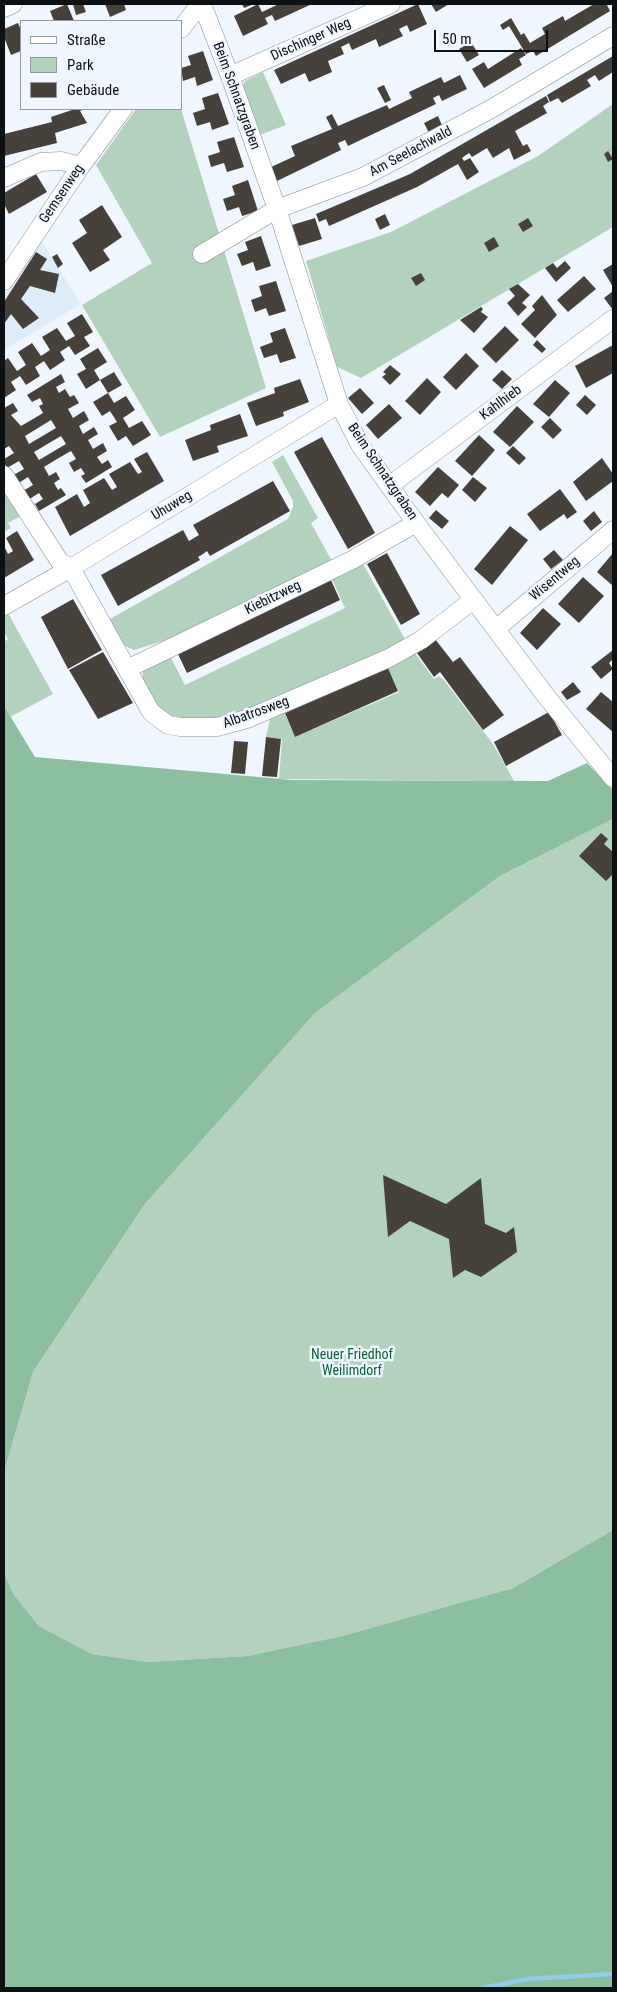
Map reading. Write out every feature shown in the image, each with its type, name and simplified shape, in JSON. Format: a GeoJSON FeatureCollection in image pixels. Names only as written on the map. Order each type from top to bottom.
{"type":"FeatureCollection","features":[{"type":"Feature","properties":{"kind":"street"},"geometry":{"type":"LineString","coordinates":[[4,8],[13,4]]}},
{"type":"Feature","properties":{"kind":"street"},"geometry":{"type":"LineString","coordinates":[[182,28],[201,4]]}},
{"type":"Feature","properties":{"kind":"street","name":"Beim Schnatzgraben"},"geometry":{"type":"LineString","coordinates":[[201,4],[230,76],[277,209],[338,404],[360,445],[416,523],[473,600],[613,778]]}},
{"type":"Feature","properties":{"kind":"street","name":"Dischinger Weg"},"geometry":{"type":"LineString","coordinates":[[230,76],[391,4]]}},
{"type":"Feature","properties":{"kind":"street","name":"Am Seelachwald"},"geometry":{"type":"LineString","coordinates":[[202,254],[277,209],[363,177],[491,109],[613,36]]}},
{"type":"Feature","properties":{"kind":"street","name":"Gemsenweg"},"geometry":{"type":"LineString","coordinates":[[4,281],[81,166],[122,110]]}},
{"type":"Feature","properties":{"kind":"street"},"geometry":{"type":"LineString","coordinates":[[4,178],[41,162],[61,161],[81,166]]}},
{"type":"Feature","properties":{"kind":"street","name":"Kahlhieb"},"geometry":{"type":"LineString","coordinates":[[389,486],[613,319]]}},
{"type":"Feature","properties":{"kind":"street","name":"Uhuweg"},"geometry":{"type":"LineString","coordinates":[[4,606],[71,568],[338,404]]}},
{"type":"Feature","properties":{"kind":"street","name":"Albatrosweg"},"geometry":{"type":"LineString","coordinates":[[4,475],[60,562],[71,568],[154,716],[168,725],[180,728],[217,727],[248,719],[389,658],[421,640],[473,600]]}},
{"type":"Feature","properties":{"kind":"street","name":"Kiebitzweg"},"geometry":{"type":"LineString","coordinates":[[127,669],[352,560],[416,523]]}},
{"type":"Feature","properties":{"kind":"street","name":"Wisentweg"},"geometry":{"type":"LineString","coordinates":[[496,629],[613,530]]}},
{"type":"Feature","properties":{"kind":"shaded area"},"geometry":{"type":"Polygon","coordinates":[[[41,240],[81,304],[4,350],[4,297],[41,240]]]}},
{"type":"Feature","properties":{"kind":"green space"},"geometry":{"type":"Polygon","coordinates":[[[263,72],[286,125],[257,136],[241,90],[245,81],[263,72]]]}},
{"type":"Feature","properties":{"kind":"green space"},"geometry":{"type":"Polygon","coordinates":[[[613,104],[613,227],[361,378],[337,367],[306,261],[391,232],[538,156],[613,104]]]}},
{"type":"Feature","properties":{"kind":"green space"},"geometry":{"type":"Polygon","coordinates":[[[135,110],[181,110],[266,388],[160,437],[82,305],[152,263],[96,165],[135,110]]]}},
{"type":"Feature","properties":{"kind":"green space"},"geometry":{"type":"Polygon","coordinates":[[[283,455],[318,518],[311,523],[333,563],[182,635],[134,650],[121,644],[108,620],[288,519],[293,507],[293,501],[272,462],[283,455]]]}},
{"type":"Feature","properties":{"kind":"green space"},"geometry":{"type":"Polygon","coordinates":[[[4,483],[23,515],[8,523],[11,528],[6,531],[4,526],[4,483]]]}},
{"type":"Feature","properties":{"kind":"green space"},"geometry":{"type":"Polygon","coordinates":[[[362,562],[406,641],[383,653],[250,710],[216,719],[193,720],[167,715],[156,706],[142,681],[143,670],[170,656],[185,685],[345,608],[332,579],[362,562]]]}},
{"type":"Feature","properties":{"kind":"green space"},"geometry":{"type":"Polygon","coordinates":[[[4,613],[9,615],[53,694],[10,717],[4,706],[4,642],[8,639],[4,632],[4,613]]]}},
{"type":"Feature","properties":{"kind":"green space"},"geometry":{"type":"Polygon","coordinates":[[[414,652],[434,679],[439,676],[443,679],[493,744],[514,781],[279,779],[282,739],[266,737],[271,715],[283,710],[295,737],[399,692],[387,666],[414,652]]]}},
{"type":"Feature","properties":{"kind":"green space"},"geometry":{"type":"Polygon","coordinates":[[[4,706],[35,757],[292,780],[548,781],[587,763],[613,790],[613,819],[500,876],[315,1013],[145,1204],[33,1372],[4,1472],[4,706]]]}},
{"type":"Feature","properties":{"kind":"green space","name":"Neuer Friedhof Weilimdorf"},"geometry":{"type":"Polygon","coordinates":[[[613,819],[613,1530],[513,1588],[342,1636],[247,1656],[148,1662],[92,1654],[39,1626],[14,1595],[4,1573],[4,1472],[33,1372],[145,1204],[315,1013],[500,876],[613,819]]]}},
{"type":"Feature","properties":{"kind":"green space"},"geometry":{"type":"Polygon","coordinates":[[[613,1530],[613,1988],[4,1988],[4,1573],[14,1595],[39,1626],[92,1654],[148,1662],[247,1656],[342,1636],[513,1588],[613,1530]]]}},
{"type":"Feature","properties":{"kind":"building"},"geometry":{"type":"Polygon","coordinates":[[[67,4],[74,20],[54,20],[50,11],[67,4]]]}},
{"type":"Feature","properties":{"kind":"building"},"geometry":{"type":"Polygon","coordinates":[[[73,4],[83,4],[86,12],[76,15],[73,4]]]}},
{"type":"Feature","properties":{"kind":"building"},"geometry":{"type":"Polygon","coordinates":[[[105,4],[124,4],[126,10],[110,17],[105,4]]]}},
{"type":"Feature","properties":{"kind":"building"},"geometry":{"type":"Polygon","coordinates":[[[242,4],[254,4],[244,8],[242,4]]]}},
{"type":"Feature","properties":{"kind":"building"},"geometry":{"type":"Polygon","coordinates":[[[258,4],[262,12],[279,4],[312,4],[275,21],[272,15],[265,18],[268,24],[243,36],[234,16],[258,4]]]}},
{"type":"Feature","properties":{"kind":"building"},"geometry":{"type":"Polygon","coordinates":[[[418,4],[427,24],[410,32],[407,25],[399,29],[403,36],[379,47],[376,39],[352,50],[349,43],[341,47],[344,54],[328,61],[332,72],[309,82],[305,73],[281,84],[274,70],[418,4]]]}},
{"type":"Feature","properties":{"kind":"building"},"geometry":{"type":"Polygon","coordinates":[[[431,4],[449,4],[436,12],[431,4]]]}},
{"type":"Feature","properties":{"kind":"building"},"geometry":{"type":"Polygon","coordinates":[[[594,4],[609,4],[607,5],[610,11],[536,56],[533,51],[526,54],[509,26],[503,30],[500,25],[511,18],[521,35],[524,33],[530,43],[545,34],[542,28],[563,16],[565,21],[594,4]]]}},
{"type":"Feature","properties":{"kind":"building"},"geometry":{"type":"Polygon","coordinates":[[[18,23],[20,28],[20,51],[11,55],[4,37],[4,29],[18,23]]]}},
{"type":"Feature","properties":{"kind":"building"},"geometry":{"type":"Polygon","coordinates":[[[471,42],[479,55],[467,62],[459,49],[471,42]]]}},
{"type":"Feature","properties":{"kind":"building"},"geometry":{"type":"Polygon","coordinates":[[[521,48],[526,55],[519,59],[522,65],[484,88],[472,69],[484,62],[488,69],[521,48]]]}},
{"type":"Feature","properties":{"kind":"building"},"geometry":{"type":"Polygon","coordinates":[[[203,51],[213,80],[197,86],[195,77],[183,81],[182,68],[191,65],[188,56],[203,51]]]}},
{"type":"Feature","properties":{"kind":"building"},"geometry":{"type":"Polygon","coordinates":[[[613,56],[613,72],[599,81],[595,75],[587,80],[591,86],[562,103],[558,98],[550,102],[547,95],[613,56]]]}},
{"type":"Feature","properties":{"kind":"building"},"geometry":{"type":"Polygon","coordinates":[[[460,75],[467,89],[442,101],[439,95],[433,98],[436,104],[348,146],[345,140],[338,143],[341,150],[277,181],[271,167],[295,156],[291,146],[332,129],[326,117],[332,114],[338,126],[387,105],[389,109],[412,98],[409,92],[441,77],[444,83],[460,75]]]}},
{"type":"Feature","properties":{"kind":"building"},"geometry":{"type":"Polygon","coordinates":[[[384,85],[391,100],[385,103],[377,88],[384,85]]]}},
{"type":"Feature","properties":{"kind":"building"},"geometry":{"type":"Polygon","coordinates":[[[218,93],[229,124],[212,130],[210,122],[197,126],[193,113],[205,109],[202,98],[218,93]]]}},
{"type":"Feature","properties":{"kind":"building"},"geometry":{"type":"Polygon","coordinates":[[[546,96],[549,102],[543,106],[547,113],[515,131],[523,146],[527,144],[531,151],[514,160],[509,148],[493,158],[487,148],[472,157],[469,153],[462,158],[464,161],[470,158],[479,172],[467,180],[458,164],[417,187],[329,226],[326,219],[319,222],[316,214],[410,174],[546,96]]]}},
{"type":"Feature","properties":{"kind":"building"},"geometry":{"type":"Polygon","coordinates":[[[72,110],[82,110],[80,111],[87,123],[55,133],[57,143],[4,156],[4,134],[52,122],[51,117],[72,110]]]}},
{"type":"Feature","properties":{"kind":"building"},"geometry":{"type":"Polygon","coordinates":[[[438,116],[444,130],[431,137],[424,123],[438,116]]]}},
{"type":"Feature","properties":{"kind":"building"},"geometry":{"type":"Polygon","coordinates":[[[234,137],[244,167],[227,172],[224,163],[211,167],[208,156],[220,152],[217,142],[234,137]]]}},
{"type":"Feature","properties":{"kind":"building"},"geometry":{"type":"Polygon","coordinates":[[[608,151],[613,159],[608,162],[604,154],[608,151]]]}},
{"type":"Feature","properties":{"kind":"building"},"geometry":{"type":"Polygon","coordinates":[[[36,174],[47,192],[9,214],[4,204],[4,193],[36,174]]]}},
{"type":"Feature","properties":{"kind":"building"},"geometry":{"type":"Polygon","coordinates":[[[248,180],[258,211],[242,216],[239,207],[227,211],[223,199],[235,195],[232,186],[248,180]]]}},
{"type":"Feature","properties":{"kind":"building"},"geometry":{"type":"Polygon","coordinates":[[[102,205],[122,237],[103,250],[110,260],[90,272],[72,243],[87,233],[79,220],[102,205]]]}},
{"type":"Feature","properties":{"kind":"building"},"geometry":{"type":"Polygon","coordinates":[[[385,214],[390,225],[380,230],[375,219],[385,214]]]}},
{"type":"Feature","properties":{"kind":"building"},"geometry":{"type":"Polygon","coordinates":[[[315,218],[322,239],[299,246],[292,225],[315,218]]]}},
{"type":"Feature","properties":{"kind":"building"},"geometry":{"type":"Polygon","coordinates":[[[528,218],[533,226],[523,232],[518,224],[528,218]]]}},
{"type":"Feature","properties":{"kind":"building"},"geometry":{"type":"Polygon","coordinates":[[[261,236],[271,266],[256,271],[253,262],[242,266],[237,254],[248,250],[245,242],[261,236]]]}},
{"type":"Feature","properties":{"kind":"building"},"geometry":{"type":"Polygon","coordinates":[[[494,237],[499,246],[489,252],[484,243],[494,237]]]}},
{"type":"Feature","properties":{"kind":"building"},"geometry":{"type":"Polygon","coordinates":[[[36,252],[47,259],[40,270],[59,274],[55,293],[30,286],[21,299],[39,318],[23,329],[11,314],[4,324],[4,302],[36,252]]]}},
{"type":"Feature","properties":{"kind":"building"},"geometry":{"type":"Polygon","coordinates":[[[57,254],[63,264],[58,268],[52,257],[57,254]]]}},
{"type":"Feature","properties":{"kind":"building"},"geometry":{"type":"Polygon","coordinates":[[[565,261],[571,268],[556,282],[545,268],[553,263],[557,268],[565,261]]]}},
{"type":"Feature","properties":{"kind":"building"},"geometry":{"type":"Polygon","coordinates":[[[613,264],[613,287],[603,270],[613,264]]]}},
{"type":"Feature","properties":{"kind":"building"},"geometry":{"type":"Polygon","coordinates":[[[421,273],[425,280],[416,286],[411,278],[421,273]]]}},
{"type":"Feature","properties":{"kind":"building"},"geometry":{"type":"Polygon","coordinates":[[[584,276],[596,289],[568,312],[557,300],[584,276]]]}},
{"type":"Feature","properties":{"kind":"building"},"geometry":{"type":"Polygon","coordinates":[[[276,281],[286,311],[269,316],[266,308],[255,312],[251,300],[262,296],[259,286],[276,281]]]}},
{"type":"Feature","properties":{"kind":"building"},"geometry":{"type":"Polygon","coordinates":[[[518,284],[530,295],[522,303],[527,307],[518,316],[507,303],[515,296],[509,289],[518,284]]]}},
{"type":"Feature","properties":{"kind":"building"},"geometry":{"type":"Polygon","coordinates":[[[613,291],[613,310],[604,298],[613,291]]]}},
{"type":"Feature","properties":{"kind":"building"},"geometry":{"type":"Polygon","coordinates":[[[542,295],[557,315],[535,338],[521,324],[535,310],[532,306],[542,295]]]}},
{"type":"Feature","properties":{"kind":"building"},"geometry":{"type":"Polygon","coordinates":[[[481,307],[483,309],[481,312],[488,317],[474,333],[460,320],[481,307]]]}},
{"type":"Feature","properties":{"kind":"building"},"geometry":{"type":"Polygon","coordinates":[[[82,314],[93,332],[84,337],[90,346],[75,355],[69,346],[60,352],[65,360],[50,370],[44,361],[35,367],[40,376],[26,385],[20,376],[11,382],[16,390],[4,398],[4,361],[8,358],[17,371],[26,365],[18,352],[32,343],[41,356],[50,350],[42,337],[57,328],[66,341],[75,336],[67,323],[82,314]]]}},
{"type":"Feature","properties":{"kind":"building"},"geometry":{"type":"Polygon","coordinates":[[[505,326],[519,340],[496,363],[482,349],[505,326]]]}},
{"type":"Feature","properties":{"kind":"building"},"geometry":{"type":"Polygon","coordinates":[[[285,328],[296,358],[280,363],[277,354],[264,358],[260,347],[273,342],[270,333],[285,328]]]}},
{"type":"Feature","properties":{"kind":"building"},"geometry":{"type":"Polygon","coordinates":[[[537,340],[546,349],[542,353],[533,345],[537,340]]]}},
{"type":"Feature","properties":{"kind":"building"},"geometry":{"type":"Polygon","coordinates":[[[613,345],[613,373],[586,388],[575,366],[613,345]]]}},
{"type":"Feature","properties":{"kind":"building"},"geometry":{"type":"Polygon","coordinates":[[[98,348],[107,362],[94,370],[100,380],[86,389],[77,374],[86,369],[80,359],[98,348]]]}},
{"type":"Feature","properties":{"kind":"building"},"geometry":{"type":"Polygon","coordinates":[[[466,353],[479,366],[456,390],[443,377],[466,353]]]}},
{"type":"Feature","properties":{"kind":"building"},"geometry":{"type":"Polygon","coordinates":[[[390,365],[401,374],[390,385],[382,377],[386,374],[383,372],[390,365]]]}},
{"type":"Feature","properties":{"kind":"building"},"geometry":{"type":"Polygon","coordinates":[[[502,370],[512,379],[502,389],[492,380],[502,370]]]}},
{"type":"Feature","properties":{"kind":"building"},"geometry":{"type":"Polygon","coordinates":[[[114,372],[122,385],[108,393],[100,380],[114,372]]]}},
{"type":"Feature","properties":{"kind":"building"},"geometry":{"type":"Polygon","coordinates":[[[61,374],[65,382],[56,387],[59,393],[65,389],[70,397],[74,395],[79,403],[68,409],[73,418],[84,411],[89,420],[79,426],[83,434],[94,427],[98,434],[88,440],[93,449],[103,443],[107,451],[97,457],[102,464],[108,460],[112,467],[86,483],[81,476],[85,474],[81,468],[74,472],[69,463],[76,459],[71,451],[57,459],[44,467],[49,476],[56,472],[60,479],[54,483],[58,490],[61,488],[66,495],[39,511],[35,504],[43,499],[39,493],[28,500],[23,491],[33,485],[28,477],[17,484],[12,476],[24,469],[19,461],[7,468],[4,463],[4,459],[14,453],[9,446],[4,449],[4,408],[13,403],[18,411],[11,415],[21,426],[43,413],[39,406],[43,404],[40,398],[32,402],[27,395],[61,374]],[[51,420],[25,436],[29,444],[56,428],[51,420]],[[61,436],[34,452],[39,460],[66,444],[61,436]]]}},
{"type":"Feature","properties":{"kind":"building"},"geometry":{"type":"Polygon","coordinates":[[[427,378],[441,392],[420,415],[405,401],[427,378]]]}},
{"type":"Feature","properties":{"kind":"building"},"geometry":{"type":"Polygon","coordinates":[[[300,379],[309,402],[283,412],[284,416],[256,426],[247,403],[275,393],[274,388],[300,379]]]}},
{"type":"Feature","properties":{"kind":"building"},"geometry":{"type":"Polygon","coordinates":[[[555,380],[570,393],[549,417],[533,404],[555,380]]]}},
{"type":"Feature","properties":{"kind":"building"},"geometry":{"type":"Polygon","coordinates":[[[360,388],[374,403],[362,414],[348,398],[360,388]]]}},
{"type":"Feature","properties":{"kind":"building"},"geometry":{"type":"Polygon","coordinates":[[[108,393],[114,403],[126,396],[135,410],[123,418],[129,428],[142,421],[151,435],[133,446],[126,436],[118,441],[109,426],[117,422],[110,411],[102,416],[93,402],[108,393]]]}},
{"type":"Feature","properties":{"kind":"building"},"geometry":{"type":"Polygon","coordinates":[[[585,395],[596,405],[587,415],[576,405],[585,395]]]}},
{"type":"Feature","properties":{"kind":"building"},"geometry":{"type":"Polygon","coordinates":[[[389,404],[402,418],[378,439],[366,425],[389,404]]]}},
{"type":"Feature","properties":{"kind":"building"},"geometry":{"type":"Polygon","coordinates":[[[517,406],[534,422],[510,447],[493,432],[517,406]]]}},
{"type":"Feature","properties":{"kind":"building"},"geometry":{"type":"Polygon","coordinates":[[[240,414],[248,436],[217,446],[219,452],[193,461],[185,440],[211,430],[210,425],[240,414]]]}},
{"type":"Feature","properties":{"kind":"building"},"geometry":{"type":"Polygon","coordinates":[[[550,418],[562,430],[553,439],[541,427],[550,418]]]}},
{"type":"Feature","properties":{"kind":"building"},"geometry":{"type":"Polygon","coordinates":[[[479,435],[495,450],[472,476],[455,461],[479,435]]]}},
{"type":"Feature","properties":{"kind":"building"},"geometry":{"type":"Polygon","coordinates":[[[322,437],[375,533],[348,549],[294,452],[322,437]]]}},
{"type":"Feature","properties":{"kind":"building"},"geometry":{"type":"Polygon","coordinates":[[[513,446],[526,458],[519,465],[506,453],[513,446]]]}},
{"type":"Feature","properties":{"kind":"building"},"geometry":{"type":"Polygon","coordinates":[[[147,452],[164,481],[70,536],[55,507],[77,494],[84,507],[90,503],[83,490],[104,478],[112,490],[117,487],[109,474],[130,462],[138,474],[142,472],[134,459],[147,452]]]}},
{"type":"Feature","properties":{"kind":"building"},"geometry":{"type":"Polygon","coordinates":[[[602,458],[613,474],[613,481],[586,501],[573,482],[602,458]]]}},
{"type":"Feature","properties":{"kind":"building"},"geometry":{"type":"Polygon","coordinates":[[[438,467],[459,485],[448,498],[442,493],[430,506],[415,492],[438,467]]]}},
{"type":"Feature","properties":{"kind":"building"},"geometry":{"type":"Polygon","coordinates":[[[473,477],[487,488],[475,502],[462,490],[473,477]]]}},
{"type":"Feature","properties":{"kind":"building"},"geometry":{"type":"Polygon","coordinates":[[[273,481],[290,511],[210,556],[207,551],[198,557],[200,560],[118,606],[101,575],[183,530],[189,541],[199,535],[193,525],[273,481]]]}},
{"type":"Feature","properties":{"kind":"building"},"geometry":{"type":"Polygon","coordinates":[[[560,489],[577,512],[567,519],[564,514],[540,531],[527,514],[560,489]]]}},
{"type":"Feature","properties":{"kind":"building"},"geometry":{"type":"Polygon","coordinates":[[[436,510],[449,521],[442,529],[429,518],[436,510]]]}},
{"type":"Feature","properties":{"kind":"building"},"geometry":{"type":"Polygon","coordinates":[[[594,511],[602,522],[591,531],[583,521],[594,511]]]}},
{"type":"Feature","properties":{"kind":"building"},"geometry":{"type":"Polygon","coordinates":[[[510,526],[528,540],[492,585],[474,569],[510,526]]]}},
{"type":"Feature","properties":{"kind":"building"},"geometry":{"type":"Polygon","coordinates":[[[17,531],[34,560],[4,578],[4,546],[8,554],[13,551],[6,538],[17,531]]]}},
{"type":"Feature","properties":{"kind":"building"},"geometry":{"type":"Polygon","coordinates":[[[554,550],[563,560],[551,569],[543,559],[554,550]]]}},
{"type":"Feature","properties":{"kind":"building"},"geometry":{"type":"Polygon","coordinates":[[[387,553],[420,614],[401,625],[367,564],[387,553]]]}},
{"type":"Feature","properties":{"kind":"building"},"geometry":{"type":"Polygon","coordinates":[[[613,553],[613,586],[597,572],[613,553]]]}},
{"type":"Feature","properties":{"kind":"building"},"geometry":{"type":"Polygon","coordinates":[[[583,577],[604,596],[579,623],[558,604],[583,577]]]}},
{"type":"Feature","properties":{"kind":"building"},"geometry":{"type":"Polygon","coordinates":[[[330,578],[340,600],[187,673],[177,652],[330,578]]]}},
{"type":"Feature","properties":{"kind":"building"},"geometry":{"type":"Polygon","coordinates":[[[73,599],[102,650],[68,669],[41,617],[73,599]]]}},
{"type":"Feature","properties":{"kind":"building"},"geometry":{"type":"Polygon","coordinates":[[[543,608],[561,624],[537,650],[520,633],[543,608]]]}},
{"type":"Feature","properties":{"kind":"building"},"geometry":{"type":"Polygon","coordinates":[[[435,639],[453,662],[460,657],[504,715],[483,730],[440,672],[434,677],[417,653],[435,639]]]}},
{"type":"Feature","properties":{"kind":"building"},"geometry":{"type":"Polygon","coordinates":[[[613,650],[613,659],[609,663],[613,669],[601,679],[591,667],[613,650]]]}},
{"type":"Feature","properties":{"kind":"building"},"geometry":{"type":"Polygon","coordinates":[[[103,652],[133,703],[98,719],[69,670],[103,652]]]}},
{"type":"Feature","properties":{"kind":"building"},"geometry":{"type":"Polygon","coordinates":[[[388,668],[398,691],[295,737],[285,713],[388,668]]]}},
{"type":"Feature","properties":{"kind":"building"},"geometry":{"type":"Polygon","coordinates":[[[573,682],[581,692],[567,700],[561,692],[573,682]]]}},
{"type":"Feature","properties":{"kind":"building"},"geometry":{"type":"Polygon","coordinates":[[[601,692],[613,702],[613,732],[586,709],[601,692]]]}},
{"type":"Feature","properties":{"kind":"building"},"geometry":{"type":"Polygon","coordinates":[[[549,712],[562,735],[506,766],[494,742],[549,712]]]}},
{"type":"Feature","properties":{"kind":"building"},"geometry":{"type":"Polygon","coordinates":[[[266,737],[281,739],[277,777],[262,776],[266,737]]]}},
{"type":"Feature","properties":{"kind":"building"},"geometry":{"type":"Polygon","coordinates":[[[234,741],[248,742],[245,774],[231,773],[234,741]]]}},
{"type":"Feature","properties":{"kind":"building"},"geometry":{"type":"Polygon","coordinates":[[[601,833],[608,839],[604,844],[613,852],[613,874],[606,881],[579,856],[601,833]]]}},
{"type":"Feature","properties":{"kind":"building"},"geometry":{"type":"Polygon","coordinates":[[[383,1175],[446,1204],[481,1178],[485,1224],[506,1233],[514,1227],[517,1252],[481,1277],[465,1270],[453,1278],[449,1239],[410,1221],[388,1237],[383,1175]]]}},
{"type":"Feature","properties":{"kind":"waterway"},"geometry":{"type":"LineString","coordinates":[[483,1988],[527,1979],[613,1974]]}}]}
